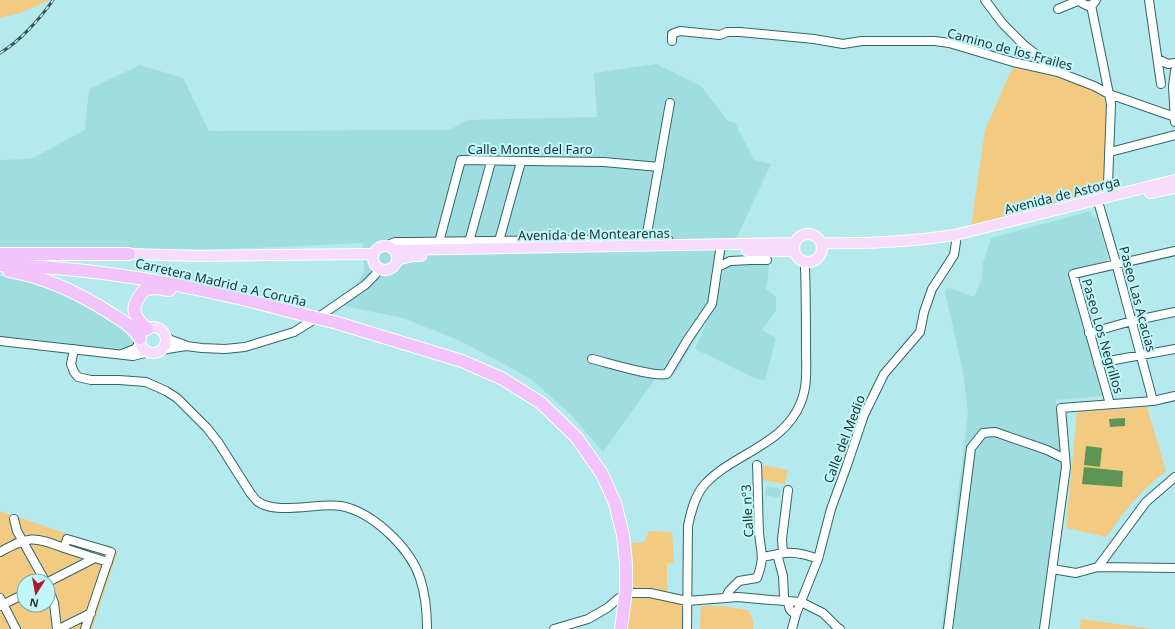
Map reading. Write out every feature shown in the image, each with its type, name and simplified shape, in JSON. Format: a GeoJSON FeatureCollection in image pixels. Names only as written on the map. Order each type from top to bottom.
{"type":"FeatureCollection","features":[{"type":"Feature","properties":{"kind":"highway"},"geometry":{"type":"LineString","coordinates":[[0,254],[129,254]]}},
{"type":"Feature","properties":{"kind":"highway","name":"Carretera Madrid a A Coruña"},"geometry":{"type":"LineString","coordinates":[[0,265],[48,267],[126,276],[164,282],[253,302],[334,322],[462,361],[503,379],[541,403],[577,438],[602,474],[615,503],[623,535],[626,564],[626,590],[621,629]]}},
{"type":"Feature","properties":{"kind":"highway"},"geometry":{"type":"LineString","coordinates":[[0,270],[21,273],[64,287],[102,308],[142,336]]}},
{"type":"Feature","properties":{"kind":"highway"},"geometry":{"type":"LineString","coordinates":[[142,336],[134,311],[137,299],[145,290],[158,288],[253,302]]}},
{"type":"Feature","properties":{"kind":"main road","name":"Avenida de Astorga"},"geometry":{"type":"LineString","coordinates":[[955,238],[1111,195],[1175,180]]}},
{"type":"Feature","properties":{"kind":"main road","name":"Avenida de Astorga"},"geometry":{"type":"LineString","coordinates":[[955,238],[1175,188]]}},
{"type":"Feature","properties":{"kind":"main road"},"geometry":{"type":"LineString","coordinates":[[806,233],[817,237],[822,247],[816,259],[806,262],[797,257],[794,247],[798,237],[806,233]]}},
{"type":"Feature","properties":{"kind":"main road"},"geometry":{"type":"LineString","coordinates":[[822,247],[919,247],[955,238]]}},
{"type":"Feature","properties":{"kind":"main road","name":"Avenida de Montearenas"},"geometry":{"type":"LineString","coordinates":[[393,252],[794,247]]}},
{"type":"Feature","properties":{"kind":"main road","name":"Avenida de Montearenas"},"geometry":{"type":"LineString","coordinates":[[393,252],[412,256],[720,254],[794,247]]}},
{"type":"Feature","properties":{"kind":"main road"},"geometry":{"type":"LineString","coordinates":[[378,248],[393,252],[395,265],[392,268],[386,270],[379,268],[373,261],[373,255],[378,248]]}},
{"type":"Feature","properties":{"kind":"main road"},"geometry":{"type":"LineString","coordinates":[[129,254],[198,256],[373,255]]}},
{"type":"Feature","properties":{"kind":"main road"},"geometry":{"type":"LineString","coordinates":[[155,327],[162,331],[164,335],[165,345],[157,352],[150,352],[142,346],[142,336],[155,327]]}},
{"type":"Feature","properties":{"kind":"street"},"geometry":{"type":"LineString","coordinates":[[985,0],[1003,24],[1024,45],[1058,72]]}},
{"type":"Feature","properties":{"kind":"street"},"geometry":{"type":"LineString","coordinates":[[1058,9],[1080,0],[1084,5],[1093,3],[1111,104],[1108,191],[1111,195]]}},
{"type":"Feature","properties":{"kind":"street"},"geometry":{"type":"LineString","coordinates":[[1149,0],[1161,84]]}},
{"type":"Feature","properties":{"kind":"street","name":"Camino de los Frailes"},"geometry":{"type":"LineString","coordinates":[[672,41],[672,34],[680,31],[720,35],[727,32],[740,32],[814,39],[843,44],[862,42],[935,41],[1013,62],[1058,72],[1094,86],[1109,94],[1175,119]]}},
{"type":"Feature","properties":{"kind":"street"},"geometry":{"type":"LineString","coordinates":[[1158,59],[1168,64],[1175,63]]}},
{"type":"Feature","properties":{"kind":"street"},"geometry":{"type":"LineString","coordinates":[[1158,59],[1173,86]]}},
{"type":"Feature","properties":{"kind":"street"},"geometry":{"type":"LineString","coordinates":[[1175,71],[1173,86],[1175,119]]}},
{"type":"Feature","properties":{"kind":"street"},"geometry":{"type":"LineString","coordinates":[[646,239],[670,103]]}},
{"type":"Feature","properties":{"kind":"street"},"geometry":{"type":"LineString","coordinates":[[1110,152],[1175,135]]}},
{"type":"Feature","properties":{"kind":"street","name":"Calle Monte del Faro"},"geometry":{"type":"LineString","coordinates":[[439,242],[461,160],[491,162],[604,162],[659,167]]}},
{"type":"Feature","properties":{"kind":"street"},"geometry":{"type":"LineString","coordinates":[[469,242],[491,162]]}},
{"type":"Feature","properties":{"kind":"street"},"geometry":{"type":"LineString","coordinates":[[499,241],[521,162]]}},
{"type":"Feature","properties":{"kind":"street","name":"Paseo Las Acacias"},"geometry":{"type":"LineString","coordinates":[[1099,205],[1153,400]]}},
{"type":"Feature","properties":{"kind":"street","name":"Calle del Medio"},"geometry":{"type":"LineString","coordinates":[[792,629],[796,614],[818,558],[831,509],[864,415],[884,374],[920,332],[924,312],[932,290],[954,255],[955,238]]}},
{"type":"Feature","properties":{"kind":"street"},"geometry":{"type":"LineString","coordinates":[[393,252],[395,242],[668,239]]}},
{"type":"Feature","properties":{"kind":"street"},"geometry":{"type":"LineString","coordinates":[[752,260],[759,251]]}},
{"type":"Feature","properties":{"kind":"street"},"geometry":{"type":"LineString","coordinates":[[1116,264],[1175,251]]}},
{"type":"Feature","properties":{"kind":"street"},"geometry":{"type":"LineString","coordinates":[[720,254],[722,259],[730,261],[767,260]]}},
{"type":"Feature","properties":{"kind":"street"},"geometry":{"type":"LineString","coordinates":[[592,359],[652,374],[667,374],[712,304],[720,254]]}},
{"type":"Feature","properties":{"kind":"street"},"geometry":{"type":"LineString","coordinates":[[718,267],[730,261]]}},
{"type":"Feature","properties":{"kind":"street"},"geometry":{"type":"LineString","coordinates":[[688,629],[688,526],[691,510],[696,498],[704,485],[716,474],[771,440],[786,427],[801,403],[806,382],[806,262]]}},
{"type":"Feature","properties":{"kind":"street","name":"Paseo Los Negrillos"},"geometry":{"type":"LineString","coordinates":[[1110,404],[1073,274],[1116,264]]}},
{"type":"Feature","properties":{"kind":"street","name":"Carretera Madrid a A Coruña"},"geometry":{"type":"LineString","coordinates":[[164,335],[171,340],[186,346],[225,349],[245,347],[294,332],[365,285],[375,275],[379,268]]}},
{"type":"Feature","properties":{"kind":"street"},"geometry":{"type":"LineString","coordinates":[[1089,333],[1175,312]]}},
{"type":"Feature","properties":{"kind":"street"},"geometry":{"type":"LineString","coordinates":[[121,354],[136,349],[142,336]]}},
{"type":"Feature","properties":{"kind":"street"},"geometry":{"type":"LineString","coordinates":[[0,341],[133,356],[150,352]]}},
{"type":"Feature","properties":{"kind":"street","name":"Carretera Madrid a A Coruña"},"geometry":{"type":"LineString","coordinates":[[160,350],[186,346]]}},
{"type":"Feature","properties":{"kind":"street"},"geometry":{"type":"LineString","coordinates":[[74,349],[71,364],[78,377],[91,380],[146,382],[177,398],[214,437],[257,501],[274,507],[287,508],[331,505],[342,506],[350,508],[376,521],[392,536],[407,554],[415,567],[420,578],[423,592],[427,629]]}},
{"type":"Feature","properties":{"kind":"street"},"geometry":{"type":"LineString","coordinates":[[1098,363],[1175,349]]}},
{"type":"Feature","properties":{"kind":"street"},"geometry":{"type":"LineString","coordinates":[[1044,629],[1066,467],[1061,408],[1153,400],[1175,396]]}},
{"type":"Feature","properties":{"kind":"street"},"geometry":{"type":"LineString","coordinates":[[948,629],[971,448],[983,433],[995,432],[1047,450],[1065,459]]}},
{"type":"Feature","properties":{"kind":"street","name":"Calle nº3"},"geometry":{"type":"LineString","coordinates":[[757,465],[759,534],[763,557]]}},
{"type":"Feature","properties":{"kind":"street"},"geometry":{"type":"LineString","coordinates":[[1098,567],[1146,502],[1175,477]]}},
{"type":"Feature","properties":{"kind":"street"},"geometry":{"type":"LineString","coordinates":[[788,490],[780,553],[784,596],[789,608],[796,614]]}},
{"type":"Feature","properties":{"kind":"street"},"geometry":{"type":"LineString","coordinates":[[14,519],[17,531],[41,573]]}},
{"type":"Feature","properties":{"kind":"street"},"geometry":{"type":"LineString","coordinates":[[64,548],[67,538],[111,552],[85,629]]}},
{"type":"Feature","properties":{"kind":"street"},"geometry":{"type":"LineString","coordinates":[[0,552],[22,540],[40,539],[108,562]]}},
{"type":"Feature","properties":{"kind":"street"},"geometry":{"type":"LineString","coordinates":[[726,597],[739,581],[757,578],[763,557],[780,553],[802,553],[818,558]]}},
{"type":"Feature","properties":{"kind":"street"},"geometry":{"type":"LineString","coordinates":[[56,578],[95,558]]}},
{"type":"Feature","properties":{"kind":"street"},"geometry":{"type":"LineString","coordinates":[[1052,569],[1076,573],[1098,567],[1175,568]]}},
{"type":"Feature","properties":{"kind":"street"},"geometry":{"type":"LineString","coordinates":[[632,593],[650,593],[688,601],[738,597],[801,602],[823,613],[835,627]]}},
{"type":"Feature","properties":{"kind":"street"},"geometry":{"type":"LineString","coordinates":[[16,597],[1,603],[16,629]]}},
{"type":"Feature","properties":{"kind":"street"},"geometry":{"type":"LineString","coordinates":[[554,629],[588,619],[608,608],[619,598]]}},
{"type":"Feature","properties":{"kind":"street"},"geometry":{"type":"LineString","coordinates":[[56,613],[58,629],[91,613]]}},
{"type":"Feature","properties":{"kind":"shaded area"},"geometry":{"type":"Polygon","coordinates":[[[0,0],[50,0],[20,13],[0,18],[0,0]]]}},
{"type":"Feature","properties":{"kind":"shaded area"},"geometry":{"type":"Polygon","coordinates":[[[656,64],[701,86],[728,121],[735,123],[754,160],[771,164],[737,237],[725,256],[715,305],[724,269],[725,257],[770,256],[767,284],[765,288],[776,297],[776,310],[762,330],[776,338],[765,380],[756,379],[695,349],[711,313],[674,375],[666,378],[655,379],[603,452],[572,416],[559,404],[533,381],[504,364],[458,340],[403,318],[344,306],[364,272],[363,243],[235,249],[0,250],[0,160],[31,159],[85,130],[89,89],[140,65],[183,78],[209,131],[449,130],[468,120],[597,117],[594,73],[656,64]]]}},
{"type":"Feature","properties":{"kind":"shaded area"},"geometry":{"type":"Polygon","coordinates":[[[1014,67],[1049,74],[1098,92],[1109,104],[1107,188],[971,227],[985,130],[1014,67]]]}},
{"type":"Feature","properties":{"kind":"shaded area"},"geometry":{"type":"Polygon","coordinates":[[[1091,211],[1092,216],[1097,218],[1108,258],[1106,261],[1067,272],[1103,396],[1056,400],[1061,446],[1061,472],[1041,629],[941,629],[968,414],[963,371],[945,292],[947,287],[974,297],[982,278],[983,263],[991,238],[1091,211]]]}},
{"type":"Feature","properties":{"kind":"shaded area"},"geometry":{"type":"Polygon","coordinates":[[[0,276],[23,280],[52,288],[134,334],[134,342],[128,350],[70,347],[0,339],[0,276]]]}},
{"type":"Feature","properties":{"kind":"shaded area"},"geometry":{"type":"Polygon","coordinates":[[[1147,407],[1166,471],[1149,485],[1134,501],[1119,519],[1107,537],[1066,528],[1077,412],[1147,407]]]}},
{"type":"Feature","properties":{"kind":"shaded area"},"geometry":{"type":"Polygon","coordinates":[[[1125,418],[1125,426],[1110,427],[1109,419],[1125,418]]]}},
{"type":"Feature","properties":{"kind":"shaded area"},"geometry":{"type":"Polygon","coordinates":[[[1086,446],[1102,448],[1100,467],[1084,465],[1086,446]]]}},
{"type":"Feature","properties":{"kind":"shaded area"},"geometry":{"type":"Polygon","coordinates":[[[763,465],[788,470],[785,484],[761,480],[763,465]]]}},
{"type":"Feature","properties":{"kind":"shaded area"},"geometry":{"type":"Polygon","coordinates":[[[1084,467],[1123,471],[1122,487],[1082,484],[1084,467]]]}},
{"type":"Feature","properties":{"kind":"shaded area"},"geometry":{"type":"Polygon","coordinates":[[[767,486],[779,488],[781,490],[779,498],[765,495],[767,486]]]}},
{"type":"Feature","properties":{"kind":"shaded area"},"geometry":{"type":"Polygon","coordinates":[[[0,511],[118,551],[92,629],[0,629],[0,511]]]}},
{"type":"Feature","properties":{"kind":"shaded area"},"geometry":{"type":"Polygon","coordinates":[[[649,531],[672,532],[674,564],[667,563],[667,593],[633,590],[632,543],[644,542],[649,531]]]}},
{"type":"Feature","properties":{"kind":"shaded area"},"geometry":{"type":"Polygon","coordinates":[[[654,595],[683,601],[682,629],[627,629],[633,596],[654,595]]]}},
{"type":"Feature","properties":{"kind":"shaded area"},"geometry":{"type":"Polygon","coordinates":[[[701,606],[721,606],[748,610],[753,620],[753,629],[700,629],[701,606]]]}},
{"type":"Feature","properties":{"kind":"shaded area"},"geometry":{"type":"Polygon","coordinates":[[[1081,619],[1153,629],[1080,629],[1081,619]]]}},
{"type":"Feature","properties":{"kind":"railway"},"geometry":{"type":"LineString","coordinates":[[0,53],[15,43],[29,29],[53,0]]}}]}
